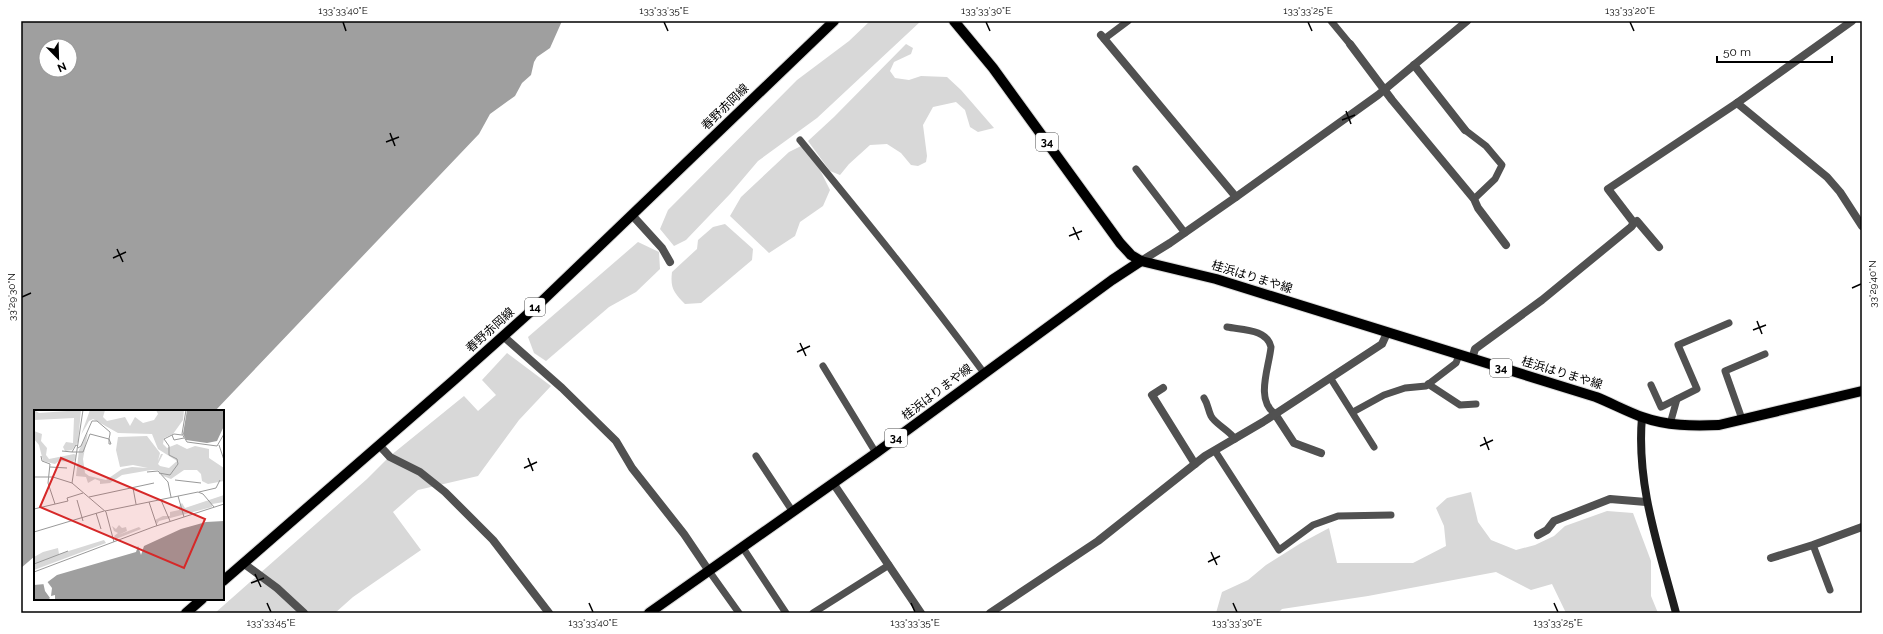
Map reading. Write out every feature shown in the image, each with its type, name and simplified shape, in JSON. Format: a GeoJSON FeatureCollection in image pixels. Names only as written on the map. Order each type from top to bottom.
{"type":"FeatureCollection","features":[{"type":"Feature","properties":{"kind":"main road","name":"春野赤岡線"},"geometry":{"type":"LineString","coordinates":[[224,580],[503,336],[632,215],[834,21]]}},
{"type":"Feature","properties":{"kind":"main road","name":"桂浜はりまや線"},"geometry":{"type":"LineString","coordinates":[[954,21],[993,68],[1120,243],[1131,255],[1141,261],[1216,279],[1596,397],[1642,417],[1670,424],[1699,426],[1719,425],[1862,391]]}},
{"type":"Feature","properties":{"kind":"main road","name":"桂浜はりまや線"},"geometry":{"type":"LineString","coordinates":[[649,613],[660,610],[709,571],[876,453],[1112,280],[1141,261]]}},
{"type":"Feature","properties":{"kind":"main road"},"geometry":{"type":"LineString","coordinates":[[186,613],[201,600]]}},
{"type":"Feature","properties":{"kind":"street"},"geometry":{"type":"LineString","coordinates":[[1141,261],[1185,233],[1385,89],[1467,21]]}},
{"type":"Feature","properties":{"kind":"street"},"geometry":{"type":"LineString","coordinates":[[1634,223],[1608,189],[1737,103],[1852,21]]}},
{"type":"Feature","properties":{"kind":"street"},"geometry":{"type":"LineString","coordinates":[[1103,37],[1236,197]]}},
{"type":"Feature","properties":{"kind":"street"},"geometry":{"type":"LineString","coordinates":[[1350,44],[1474,199],[1478,208],[1506,245]]}},
{"type":"Feature","properties":{"kind":"street"},"geometry":{"type":"LineString","coordinates":[[1414,65],[1465,130]]}},
{"type":"Feature","properties":{"kind":"street"},"geometry":{"type":"LineString","coordinates":[[1737,103],[1827,177],[1840,192],[1862,226]]}},
{"type":"Feature","properties":{"kind":"street"},"geometry":{"type":"LineString","coordinates":[[632,215],[662,248],[670,262]]}},
{"type":"Feature","properties":{"kind":"street"},"geometry":{"type":"LineString","coordinates":[[1472,359],[1475,348],[1542,300],[1637,221],[1659,247]]}},
{"type":"Feature","properties":{"kind":"street"},"geometry":{"type":"LineString","coordinates":[[990,613],[1098,541],[1196,464],[1331,379],[1382,344],[1387,333]]}},
{"type":"Feature","properties":{"kind":"street"},"geometry":{"type":"LineString","coordinates":[[503,336],[562,388],[616,441],[632,468],[684,534],[709,571]]}},
{"type":"Feature","properties":{"kind":"street"},"geometry":{"type":"LineString","coordinates":[[1163,388],[1152,395],[1196,464]]}},
{"type":"Feature","properties":{"kind":"street"},"geometry":{"type":"LineString","coordinates":[[1275,414],[1294,443],[1321,453]]}},
{"type":"Feature","properties":{"kind":"street"},"geometry":{"type":"LineString","coordinates":[[1642,417],[1640,455],[1646,502],[1676,613]]}},
{"type":"Feature","properties":{"kind":"street"},"geometry":{"type":"LineString","coordinates":[[379,445],[390,456],[420,472],[445,492],[493,540],[549,613]]}},
{"type":"Feature","properties":{"kind":"street"},"geometry":{"type":"LineString","coordinates":[[833,483],[921,613]]}},
{"type":"Feature","properties":{"kind":"street"},"geometry":{"type":"LineString","coordinates":[[1538,535],[1547,530],[1554,521],[1610,499],[1646,502]]}},
{"type":"Feature","properties":{"kind":"street"},"geometry":{"type":"LineString","coordinates":[[1771,558],[1813,545],[1862,526]]}},
{"type":"Feature","properties":{"kind":"street"},"geometry":{"type":"LineString","coordinates":[[243,563],[277,588],[304,613]]}},
{"type":"Feature","properties":{"kind":"lane"},"geometry":{"type":"LineString","coordinates":[[1103,37],[1128,21]]}},
{"type":"Feature","properties":{"kind":"lane"},"geometry":{"type":"LineString","coordinates":[[1331,21],[1350,44]]}},
{"type":"Feature","properties":{"kind":"lane"},"geometry":{"type":"LineString","coordinates":[[1465,130],[1486,146],[1502,165],[1495,179],[1474,199]]}},
{"type":"Feature","properties":{"kind":"lane"},"geometry":{"type":"LineString","coordinates":[[800,140],[948,324],[984,373]]}},
{"type":"Feature","properties":{"kind":"lane"},"geometry":{"type":"LineString","coordinates":[[1136,169],[1185,233]]}},
{"type":"Feature","properties":{"kind":"lane"},"geometry":{"type":"LineString","coordinates":[[1651,385],[1661,407],[1697,389],[1678,344],[1729,323]]}},
{"type":"Feature","properties":{"kind":"lane"},"geometry":{"type":"LineString","coordinates":[[1227,327],[1262,334],[1269,340],[1271,347],[1264,395],[1265,403],[1275,414]]}},
{"type":"Feature","properties":{"kind":"lane"},"geometry":{"type":"LineString","coordinates":[[1742,419],[1725,371],[1765,354]]}},
{"type":"Feature","properties":{"kind":"lane"},"geometry":{"type":"LineString","coordinates":[[1353,412],[1384,395],[1405,388],[1421,387],[1428,384],[1456,363],[1459,355]]}},
{"type":"Feature","properties":{"kind":"lane"},"geometry":{"type":"LineString","coordinates":[[823,366],[876,453]]}},
{"type":"Feature","properties":{"kind":"lane"},"geometry":{"type":"LineString","coordinates":[[1331,379],[1374,447]]}},
{"type":"Feature","properties":{"kind":"lane"},"geometry":{"type":"LineString","coordinates":[[1428,384],[1460,405],[1476,404]]}},
{"type":"Feature","properties":{"kind":"lane"},"geometry":{"type":"LineString","coordinates":[[1204,398],[1211,416],[1216,422],[1230,431],[1235,439]]}},
{"type":"Feature","properties":{"kind":"lane"},"geometry":{"type":"LineString","coordinates":[[1670,424],[1677,398]]}},
{"type":"Feature","properties":{"kind":"lane"},"geometry":{"type":"LineString","coordinates":[[1215,451],[1280,550],[1313,525],[1338,516],[1391,515]]}},
{"type":"Feature","properties":{"kind":"lane"},"geometry":{"type":"LineString","coordinates":[[756,456],[793,512]]}},
{"type":"Feature","properties":{"kind":"lane"},"geometry":{"type":"LineString","coordinates":[[1813,545],[1830,590]]}},
{"type":"Feature","properties":{"kind":"lane"},"geometry":{"type":"LineString","coordinates":[[743,548],[786,613]]}},
{"type":"Feature","properties":{"kind":"lane"},"geometry":{"type":"LineString","coordinates":[[813,613],[889,566]]}},
{"type":"Feature","properties":{"kind":"lane"},"geometry":{"type":"LineString","coordinates":[[709,571],[739,613]]}},
{"type":"Feature","properties":{"kind":"shaded area"},"geometry":{"type":"Polygon","coordinates":[[[21,21],[562,21],[550,48],[537,57],[534,62],[531,75],[522,83],[515,96],[490,114],[479,134],[216,410],[34,410],[34,557],[21,568],[21,21]]]}},
{"type":"Feature","properties":{"kind":"shaded area"},"geometry":{"type":"Polygon","coordinates":[[[870,21],[921,21],[817,118],[758,161],[730,194],[686,240],[674,246],[660,229],[668,210],[797,80],[849,41],[870,21]]]}},
{"type":"Feature","properties":{"kind":"shaded area"},"geometry":{"type":"Polygon","coordinates":[[[906,44],[913,48],[911,54],[894,62],[890,71],[895,78],[909,80],[921,76],[947,77],[961,90],[994,128],[978,132],[970,127],[965,110],[956,102],[933,107],[923,125],[927,156],[926,162],[918,166],[911,165],[901,153],[887,144],[870,145],[849,164],[840,175],[830,171],[808,141],[834,117],[906,44]]]}},
{"type":"Feature","properties":{"kind":"shaded area"},"geometry":{"type":"Polygon","coordinates":[[[801,146],[819,168],[830,190],[823,206],[800,222],[795,236],[769,253],[730,216],[741,197],[789,152],[801,146]]]}},
{"type":"Feature","properties":{"kind":"shaded area"},"geometry":{"type":"Polygon","coordinates":[[[725,224],[753,249],[752,260],[701,303],[685,304],[678,297],[672,286],[672,272],[697,249],[698,240],[713,227],[725,224]]]}},
{"type":"Feature","properties":{"kind":"shaded area"},"geometry":{"type":"Polygon","coordinates":[[[638,242],[659,252],[660,269],[636,292],[609,307],[546,361],[534,353],[528,337],[638,242]]]}},
{"type":"Feature","properties":{"kind":"shaded area"},"geometry":{"type":"Polygon","coordinates":[[[507,353],[551,386],[519,420],[478,476],[418,490],[393,512],[421,550],[353,597],[335,613],[215,613],[367,479],[390,456],[464,396],[478,411],[496,395],[482,380],[507,353]]]}},
{"type":"Feature","properties":{"kind":"shaded area"},"geometry":{"type":"Polygon","coordinates":[[[1471,492],[1478,522],[1491,540],[1516,550],[1535,545],[1554,536],[1565,526],[1607,511],[1633,513],[1651,561],[1651,596],[1658,613],[1566,613],[1552,584],[1531,590],[1496,572],[1368,596],[1282,609],[1278,613],[1216,613],[1222,592],[1248,580],[1266,565],[1301,543],[1329,528],[1337,563],[1413,563],[1446,546],[1444,526],[1436,508],[1447,498],[1471,492]]]}}]}
